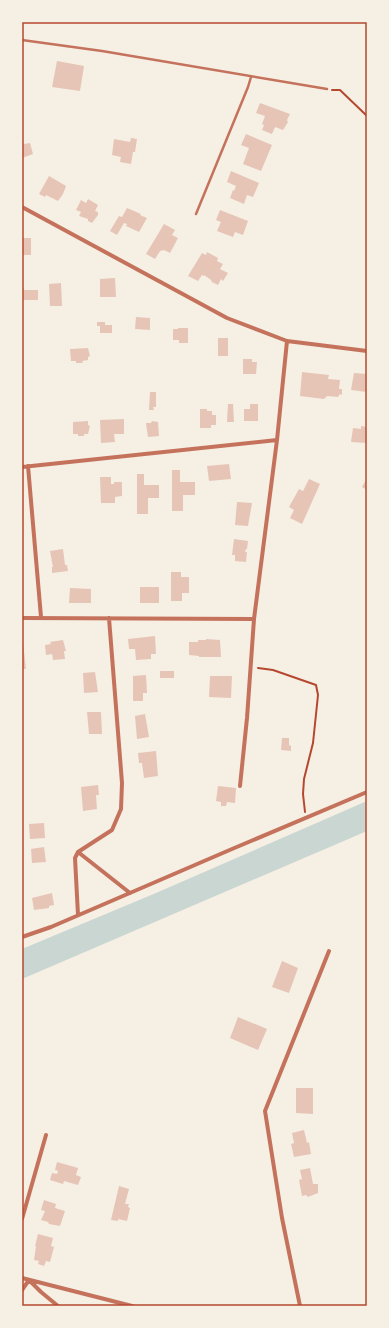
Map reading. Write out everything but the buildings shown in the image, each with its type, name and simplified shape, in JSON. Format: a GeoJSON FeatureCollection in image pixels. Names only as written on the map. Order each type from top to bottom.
{"type":"FeatureCollection","features":[{"type":"Feature","properties":{"kind":"street"},"geometry":{"type":"LineString","coordinates":[[22,207],[227,318],[287,341],[367,351]]}},
{"type":"Feature","properties":{"kind":"street"},"geometry":{"type":"LineString","coordinates":[[240,786],[247,718],[254,620],[277,440],[287,341]]}},
{"type":"Feature","properties":{"kind":"street"},"geometry":{"type":"LineString","coordinates":[[22,467],[277,440]]}},
{"type":"Feature","properties":{"kind":"street"},"geometry":{"type":"LineString","coordinates":[[28,466],[41,617]]}},
{"type":"Feature","properties":{"kind":"street"},"geometry":{"type":"LineString","coordinates":[[22,618],[254,620]]}},
{"type":"Feature","properties":{"kind":"street"},"geometry":{"type":"LineString","coordinates":[[78,915],[75,858],[78,852],[112,830],[122,809],[122,783],[109,618]]}},
{"type":"Feature","properties":{"kind":"street"},"geometry":{"type":"LineString","coordinates":[[22,937],[51,927],[367,792]]}},
{"type":"Feature","properties":{"kind":"street"},"geometry":{"type":"LineString","coordinates":[[78,852],[130,893]]}},
{"type":"Feature","properties":{"kind":"street"},"geometry":{"type":"LineString","coordinates":[[300,1306],[282,1218],[264,1111],[329,952]]}},
{"type":"Feature","properties":{"kind":"street"},"geometry":{"type":"LineString","coordinates":[[22,1219],[46,1135]]}},
{"type":"Feature","properties":{"kind":"street"},"geometry":{"type":"LineString","coordinates":[[22,1278],[132,1306]]}},
{"type":"Feature","properties":{"kind":"street"},"geometry":{"type":"LineString","coordinates":[[22,1290],[29,1280]]}},
{"type":"Feature","properties":{"kind":"street"},"geometry":{"type":"LineString","coordinates":[[29,1280],[58,1306]]}},
{"type":"Feature","properties":{"kind":"lane"},"geometry":{"type":"LineString","coordinates":[[22,40],[102,51],[327,89]]}},
{"type":"Feature","properties":{"kind":"lane"},"geometry":{"type":"LineString","coordinates":[[196,214],[251,77]]}},
{"type":"Feature","properties":{"kind":"path"},"geometry":{"type":"LineString","coordinates":[[327,89],[340,90],[367,116]]}},
{"type":"Feature","properties":{"kind":"path"},"geometry":{"type":"LineString","coordinates":[[251,667],[274,670],[316,684],[318,695],[313,743],[304,779],[305,818]]}},
{"type":"Feature","properties":{"kind":"shaded area"},"geometry":{"type":"Polygon","coordinates":[[[367,801],[367,831],[22,979],[22,949],[156,893],[367,801]]]}}]}
